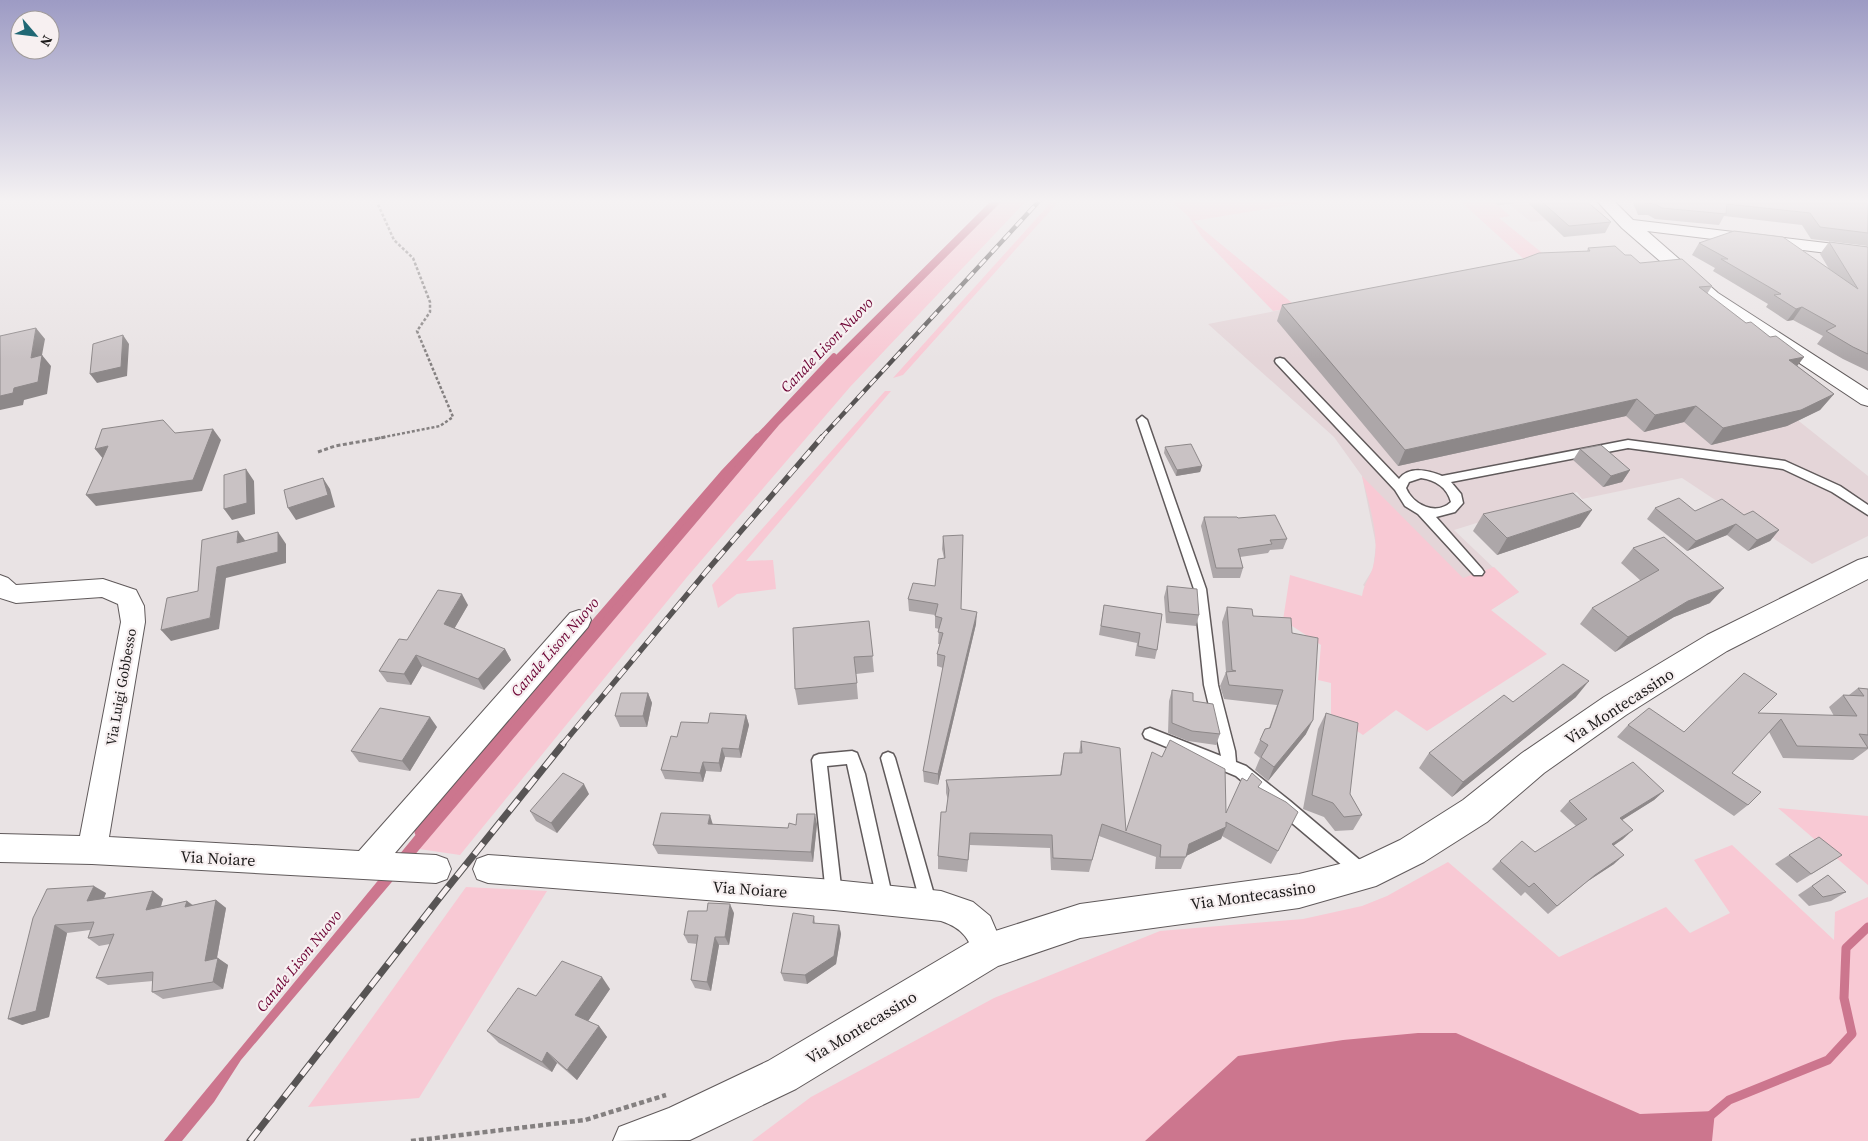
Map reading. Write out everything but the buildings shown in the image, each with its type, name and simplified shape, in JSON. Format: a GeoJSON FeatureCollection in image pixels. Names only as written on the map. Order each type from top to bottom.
{"type":"FeatureCollection","features":[{"type":"Feature","properties":{"kind":"street"},"geometry":{"type":"LineString","coordinates":[[1662,253],[1712,297],[1868,399]]}},
{"type":"Feature","properties":{"kind":"street","name":"Via Montecassino"},"geometry":{"type":"LineString","coordinates":[[633,1141],[676,1126],[782,1075],[989,951],[1080,921],[1299,891],[1364,874],[1412,851],[1474,811],[1532,763],[1614,706],[1717,643],[1868,567]]}},
{"type":"Feature","properties":{"kind":"street","name":"Via Luigi Gobbesso"},"geometry":{"type":"LineString","coordinates":[[0,584],[6,591],[16,594],[103,588],[127,597],[132,606],[133,622],[92,850]]}},
{"type":"Feature","properties":{"kind":"street"},"geometry":{"type":"LineString","coordinates":[[370,866],[579,620]]}},
{"type":"Feature","properties":{"kind":"street","name":"Via Noiare"},"geometry":{"type":"LineString","coordinates":[[0,848],[92,850],[436,869]]}},
{"type":"Feature","properties":{"kind":"street","name":"Via Noiare"},"geometry":{"type":"LineString","coordinates":[[488,869],[834,895],[941,906],[962,913],[979,927],[989,951]]}},
{"type":"Feature","properties":{"kind":"lane"},"geometry":{"type":"LineString","coordinates":[[1280,362],[1400,488],[1402,495],[1407,501],[1422,510],[1478,572]]}},
{"type":"Feature","properties":{"kind":"lane"},"geometry":{"type":"LineString","coordinates":[[1142,420],[1200,589],[1211,685],[1228,752],[1229,766]]}},
{"type":"Feature","properties":{"kind":"lane"},"geometry":{"type":"LineString","coordinates":[[1441,480],[1628,444],[1785,465],[1836,489],[1868,511]]}},
{"type":"Feature","properties":{"kind":"lane"},"geometry":{"type":"LineString","coordinates":[[1400,488],[1406,478],[1423,474],[1441,480],[1454,491],[1457,503],[1448,511],[1440,513],[1422,510]]}},
{"type":"Feature","properties":{"kind":"lane"},"geometry":{"type":"LineString","coordinates":[[1150,734],[1241,771],[1364,874]]}},
{"type":"Feature","properties":{"kind":"lane"},"geometry":{"type":"LineString","coordinates":[[834,895],[819,760],[852,757],[858,774],[885,900]]}},
{"type":"Feature","properties":{"kind":"lane"},"geometry":{"type":"LineString","coordinates":[[888,758],[929,905]]}},
{"type":"Feature","properties":{"kind":"path"},"geometry":{"type":"LineString","coordinates":[[318,452],[335,446],[426,430],[440,426],[452,417],[417,331],[431,310],[430,302],[412,258],[407,253]]}},
{"type":"Feature","properties":{"kind":"path"},"geometry":{"type":"LineString","coordinates":[[411,1141],[585,1120],[673,1093]]}},
{"type":"Feature","properties":{"kind":"shaded area"},"geometry":{"type":"Polygon","coordinates":[[[938,253],[950,253],[779,425],[241,1060],[214,1102],[182,1141],[164,1141],[505,726],[723,474],[831,360],[938,253]]]}},
{"type":"Feature","properties":{"kind":"shaded area"},"geometry":{"type":"Polygon","coordinates":[[[950,253],[977,253],[850,387],[687,577],[460,855],[419,849],[779,425],[950,253]]]}},
{"type":"Feature","properties":{"kind":"shaded area"},"geometry":{"type":"Polygon","coordinates":[[[1005,253],[1012,253],[903,375],[893,378],[1005,253]]]}},
{"type":"Feature","properties":{"kind":"shaded area"},"geometry":{"type":"Polygon","coordinates":[[[1218,253],[1232,253],[1297,307],[1273,311],[1218,253]]]}},
{"type":"Feature","properties":{"kind":"shaded area"},"geometry":{"type":"Polygon","coordinates":[[[1517,253],[1543,253],[1551,260],[1527,262],[1517,253]]]}},
{"type":"Feature","properties":{"kind":"shaded area"},"geometry":{"type":"Polygon","coordinates":[[[1504,267],[1673,321],[1868,476],[1868,536],[1812,564],[1682,478],[1582,499],[1577,492],[1454,530],[1519,592],[1431,648],[1363,585],[1373,569],[1376,545],[1362,476],[1334,437],[1208,324],[1504,267]]]}},
{"type":"Feature","properties":{"kind":"shaded area"},"geometry":{"type":"Polygon","coordinates":[[[885,391],[891,391],[746,561],[773,560],[776,589],[737,594],[718,608],[712,585],[885,391]]]}},
{"type":"Feature","properties":{"kind":"shaded area"},"geometry":{"type":"Polygon","coordinates":[[[1362,476],[1463,578],[1494,567],[1519,592],[1491,610],[1547,654],[1427,731],[1396,710],[1363,735],[1331,714],[1331,683],[1318,680],[1321,645],[1283,620],[1290,575],[1362,596],[1373,567],[1376,545],[1373,522],[1362,476]]]}},
{"type":"Feature","properties":{"kind":"shaded area"},"geometry":{"type":"Polygon","coordinates":[[[1778,808],[1868,816],[1868,885],[1778,808]]]}},
{"type":"Feature","properties":{"kind":"shaded area"},"geometry":{"type":"Polygon","coordinates":[[[1732,845],[1834,940],[1835,912],[1868,897],[1868,1141],[752,1141],[811,1097],[994,998],[1160,931],[1303,919],[1362,906],[1387,896],[1448,862],[1559,957],[1666,907],[1690,933],[1730,913],[1694,860],[1732,845]]]}},
{"type":"Feature","properties":{"kind":"shaded area"},"geometry":{"type":"Polygon","coordinates":[[[466,887],[547,891],[419,1098],[308,1107],[466,887]]]}},
{"type":"Feature","properties":{"kind":"shaded area"},"geometry":{"type":"Polygon","coordinates":[[[1418,1033],[1456,1033],[1640,1114],[1715,1111],[1712,1141],[1145,1141],[1238,1056],[1343,1040],[1418,1033]]]}},
{"type":"Feature","properties":{"kind":"waterway","name":"Canale Lison Nuovo"},"geometry":{"type":"LineString","coordinates":[[757,438],[834,356]]}},
{"type":"Feature","properties":{"kind":"waterway","name":"Canale Lison Nuovo"},"geometry":{"type":"LineString","coordinates":[[489,745],[723,474],[758,437]]}},
{"type":"Feature","properties":{"kind":"waterway","name":"Canale Lison Nuovo"},"geometry":{"type":"LineString","coordinates":[[419,832],[490,744]]}},
{"type":"Feature","properties":{"kind":"waterway"},"geometry":{"type":"LineString","coordinates":[[1710,1116],[1729,1100],[1828,1060],[1852,1034],[1844,998],[1846,948],[1868,927]]}},
{"type":"Feature","properties":{"kind":"railway"},"geometry":{"type":"LineString","coordinates":[[821,438],[991,253]]}},
{"type":"Feature","properties":{"kind":"railway"},"geometry":{"type":"LineString","coordinates":[[562,745],[710,567],[822,437]]}},
{"type":"Feature","properties":{"kind":"railway"},"geometry":{"type":"LineString","coordinates":[[250,1141],[444,892],[563,744]]}}]}
